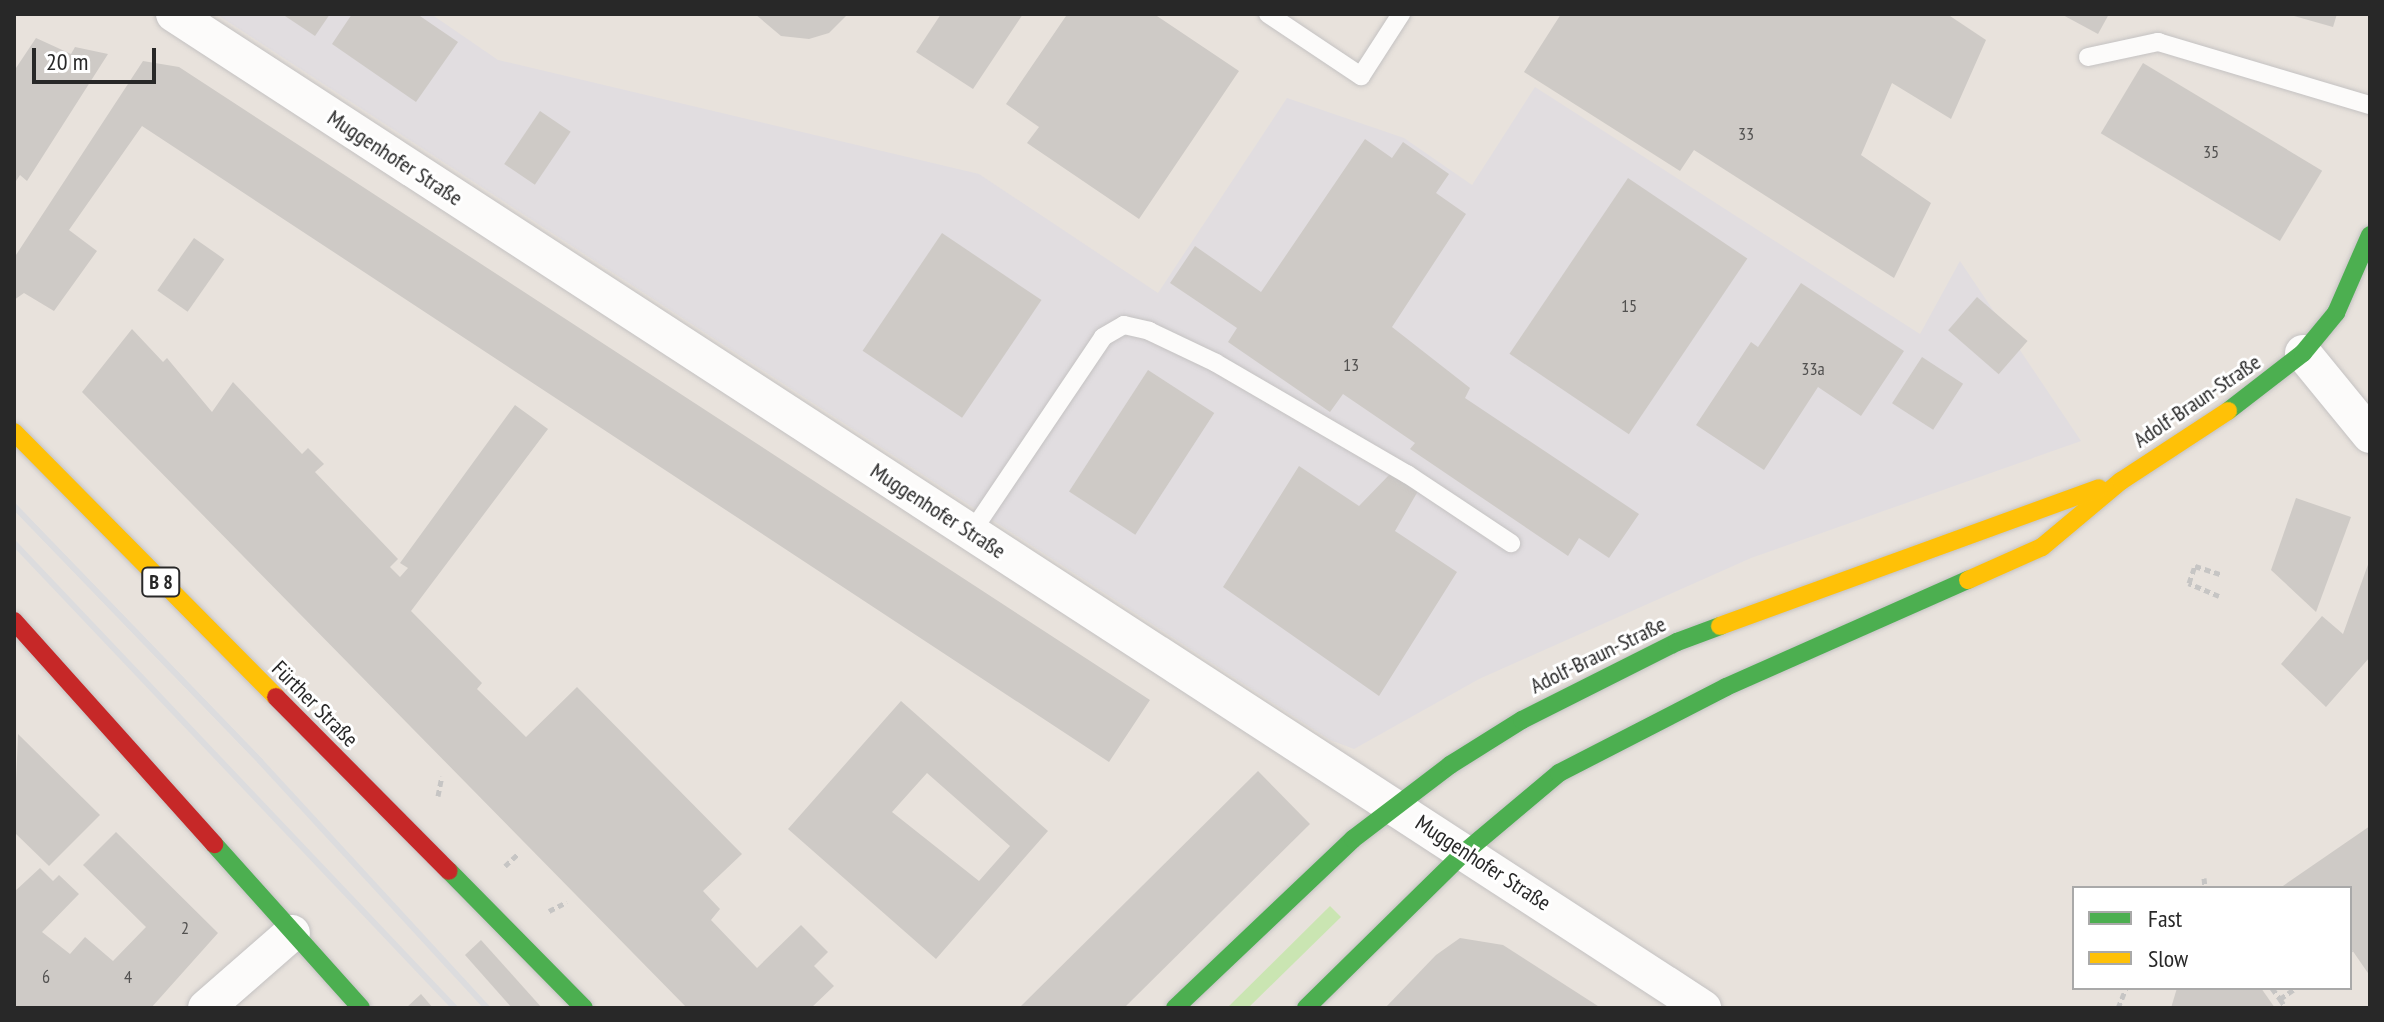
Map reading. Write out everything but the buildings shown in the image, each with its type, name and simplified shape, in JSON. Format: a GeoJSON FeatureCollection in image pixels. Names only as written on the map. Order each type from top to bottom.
{"type":"FeatureCollection","features":[{"type":"Feature","properties":{"kind":"main road","name":"Adolf-Braun-Straße"},"geometry":{"type":"LineString","coordinates":[[1306,1008],[1465,852],[1542,784],[1584,759],[1726,687],[2042,547],[2121,481],[2258,392],[2303,353],[2345,299],[2370,235]]}},
{"type":"Feature","properties":{"kind":"main road","name":"Fürther Straße"},"geometry":{"type":"LineString","coordinates":[[14,432],[584,1008]]}},
{"type":"Feature","properties":{"kind":"main road","name":"Adolf-Braun-Straße"},"geometry":{"type":"LineString","coordinates":[[1175,1008],[1315,870],[1394,806],[1522,720],[1677,642],[2121,481]]}},
{"type":"Feature","properties":{"kind":"main road"},"geometry":{"type":"LineString","coordinates":[[14,621],[361,1008]]}},
{"type":"Feature","properties":{"kind":"street","name":"Muggenhofer Straße"},"geometry":{"type":"LineString","coordinates":[[174,14],[1703,1008]]}},
{"type":"Feature","properties":{"kind":"street"},"geometry":{"type":"LineString","coordinates":[[2303,353],[2370,435]]}},
{"type":"Feature","properties":{"kind":"street"},"geometry":{"type":"LineString","coordinates":[[206,1008],[292,933]]}},
{"type":"Feature","properties":{"kind":"lane"},"geometry":{"type":"LineString","coordinates":[[1268,14],[1361,76],[1401,14]]}},
{"type":"Feature","properties":{"kind":"lane"},"geometry":{"type":"LineString","coordinates":[[2088,57],[2158,42],[2370,105]]}},
{"type":"Feature","properties":{"kind":"lane"},"geometry":{"type":"LineString","coordinates":[[971,533],[1103,337],[1124,325],[1149,331],[1216,363],[1407,474],[1511,543]]}},
{"type":"Feature","properties":{"kind":"path"},"geometry":{"type":"LineString","coordinates":[[2219,596],[2189,583],[2195,566],[2223,575]]}},
{"type":"Feature","properties":{"kind":"path"},"geometry":{"type":"LineString","coordinates":[[442,776],[435,793],[442,800]]}},
{"type":"Feature","properties":{"kind":"path"},"geometry":{"type":"LineString","coordinates":[[498,872],[519,853]]}},
{"type":"Feature","properties":{"kind":"path"},"geometry":{"type":"LineString","coordinates":[[2204,878],[2205,886]]}},
{"type":"Feature","properties":{"kind":"path"},"geometry":{"type":"LineString","coordinates":[[539,901],[549,912],[567,902]]}},
{"type":"Feature","properties":{"kind":"path"},"geometry":{"type":"LineString","coordinates":[[2273,990],[2286,1008]]}},
{"type":"Feature","properties":{"kind":"path"},"geometry":{"type":"LineString","coordinates":[[2280,999],[2293,990]]}},
{"type":"Feature","properties":{"kind":"shaded area"},"geometry":{"type":"Polygon","coordinates":[[[216,14],[431,14],[498,60],[979,174],[1158,293],[1287,98],[1404,138],[1472,185],[1535,87],[1920,334],[1960,261],[2081,441],[1751,558],[1479,679],[1354,749],[1330,740],[216,14]]]}},
{"type":"Feature","properties":{"kind":"green space"},"geometry":{"type":"Polygon","coordinates":[[[1330,906],[1341,917],[1248,1008],[1227,1008],[1330,906]]]}},
{"type":"Feature","properties":{"kind":"railway"},"geometry":{"type":"LineString","coordinates":[[14,506],[260,761],[487,1008]]}},
{"type":"Feature","properties":{"kind":"railway"},"geometry":{"type":"LineString","coordinates":[[14,543],[455,1008]]}},
{"type":"Feature","properties":{"kind":"traffic: fast"},"geometry":{"type":"LineString","coordinates":[[2228,411],[2303,353],[2336,313],[2370,235]]}},
{"type":"Feature","properties":{"kind":"traffic: fast"},"geometry":{"type":"LineString","coordinates":[[1306,1008],[1465,852],[1559,773],[1726,687],[1968,580]]}},
{"type":"Feature","properties":{"kind":"traffic: fast"},"geometry":{"type":"LineString","coordinates":[[1175,1008],[1353,839],[1450,765],[1522,720],[1677,642],[1720,626]]}},
{"type":"Feature","properties":{"kind":"traffic: fast"},"geometry":{"type":"LineString","coordinates":[[214,844],[361,1008]]}},
{"type":"Feature","properties":{"kind":"traffic: fast"},"geometry":{"type":"LineString","coordinates":[[449,871],[584,1008]]}},
{"type":"Feature","properties":{"kind":"traffic: slow"},"geometry":{"type":"LineString","coordinates":[[1968,580],[2042,547],[2121,481],[2228,411]]}},
{"type":"Feature","properties":{"kind":"traffic: slow"},"geometry":{"type":"LineString","coordinates":[[14,432],[276,697]]}},
{"type":"Feature","properties":{"kind":"traffic: slow"},"geometry":{"type":"LineString","coordinates":[[1720,626],[2099,488]]}},
{"type":"Feature","properties":{"kind":"traffic: jam"},"geometry":{"type":"LineString","coordinates":[[14,621],[214,844]]}},
{"type":"Feature","properties":{"kind":"traffic: jam"},"geometry":{"type":"LineString","coordinates":[[276,697],[449,871]]}}]}
